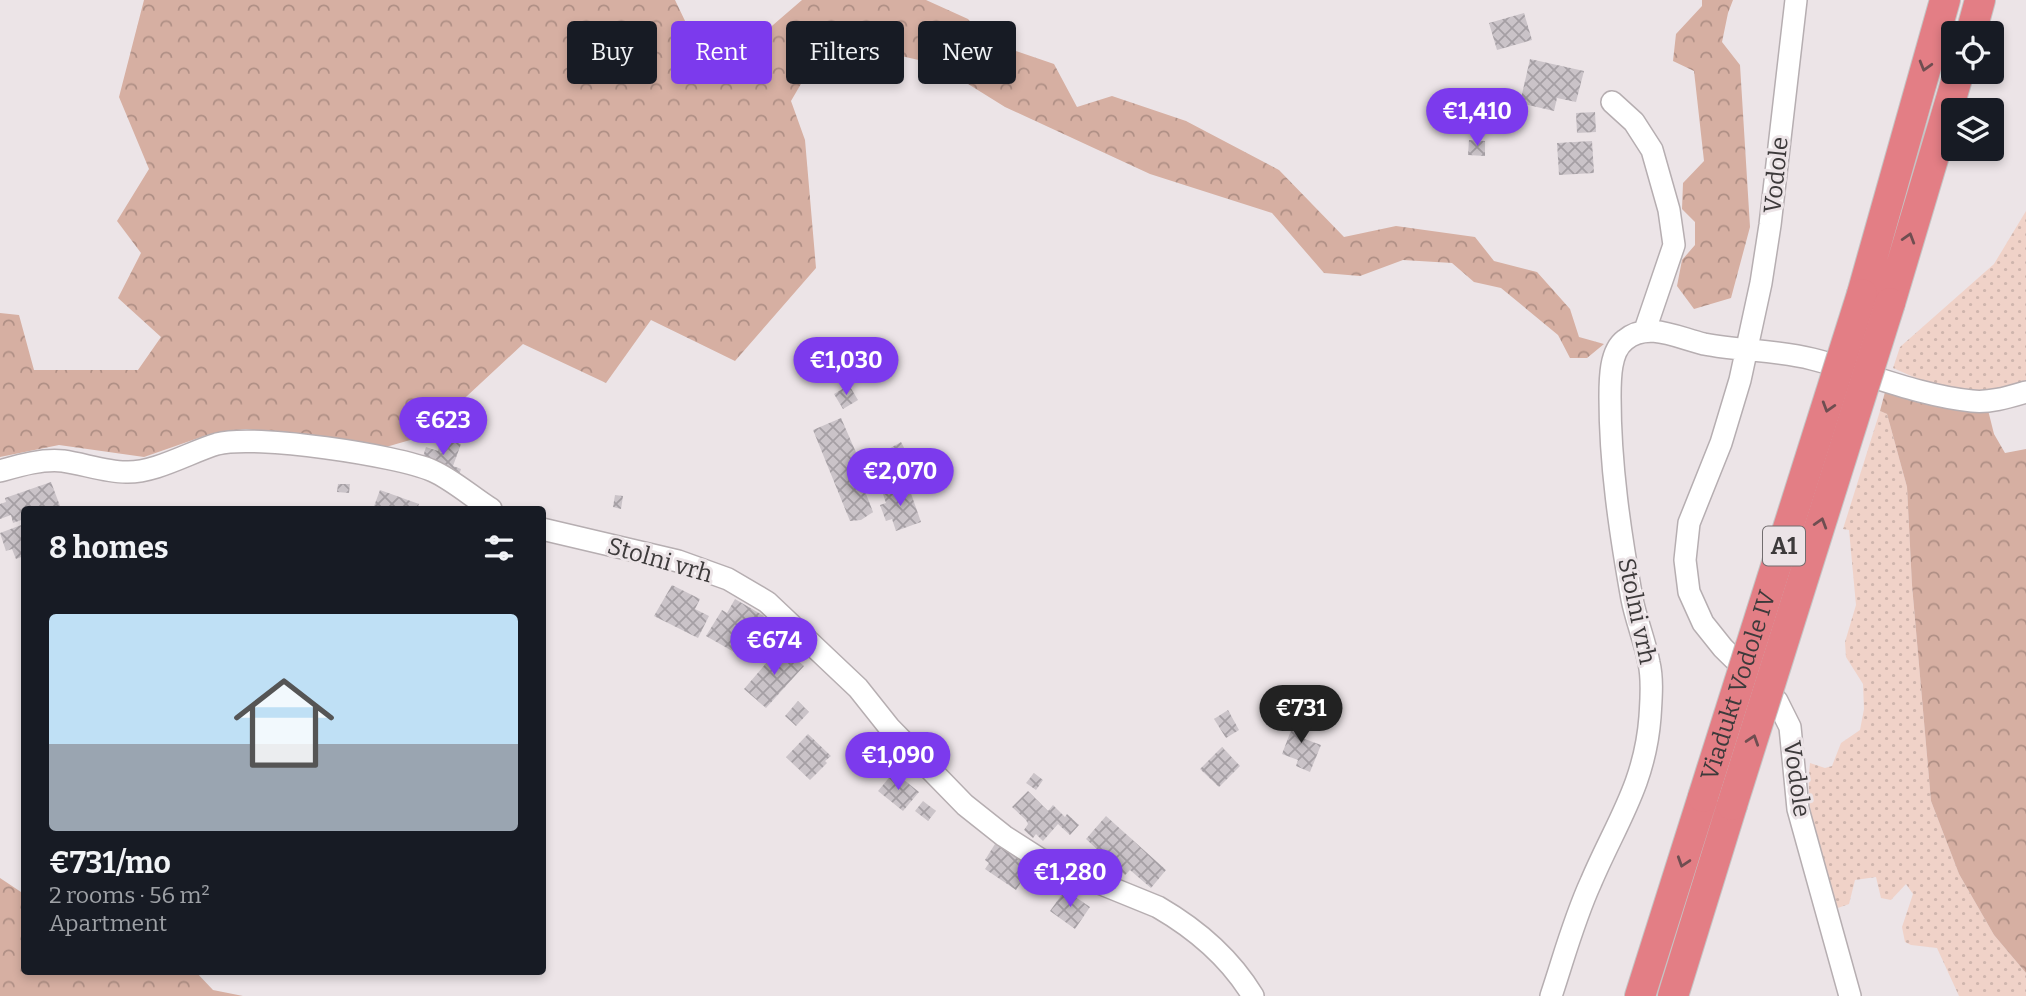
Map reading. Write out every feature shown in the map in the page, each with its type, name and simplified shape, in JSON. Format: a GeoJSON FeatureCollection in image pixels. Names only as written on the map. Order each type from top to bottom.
{"type":"FeatureCollection","features":[{"type":"Feature","properties":{"kind":"highway","name":"A1"},"geometry":{"type":"LineString","coordinates":[[1876,299],[1945,0]]}},
{"type":"Feature","properties":{"kind":"highway"},"geometry":{"type":"LineString","coordinates":[[1974,21],[1980,0]]}},
{"type":"Feature","properties":{"kind":"highway","name":"A1"},"geometry":{"type":"LineString","coordinates":[[1876,299],[1955,84]]}},
{"type":"Feature","properties":{"kind":"highway","name":"Viadukt Vodole IV"},"geometry":{"type":"LineString","coordinates":[[1640,996],[1703,797],[1876,299]]}},
{"type":"Feature","properties":{"kind":"highway","name":"Viadukt Vodole IV"},"geometry":{"type":"LineString","coordinates":[[1672,996],[1732,805],[1876,299]]}},
{"type":"Feature","properties":{"kind":"street","name":"Vodole"},"geometry":{"type":"LineString","coordinates":[[1796,0],[1770,225],[1748,349],[1721,443],[1689,523],[1685,559],[1689,592],[1703,623],[1723,648],[1777,701],[1790,727],[1798,809],[1850,996]]}},
{"type":"Feature","properties":{"kind":"street"},"geometry":{"type":"LineString","coordinates":[[1612,102],[1634,122],[1652,150],[1669,210],[1674,245],[1645,330],[1705,344],[1811,359],[1942,396],[1974,401],[2005,399],[2026,392]]}},
{"type":"Feature","properties":{"kind":"street","name":"Stolni vrh"},"geometry":{"type":"LineString","coordinates":[[1551,996],[1571,928],[1634,791],[1646,747],[1651,694],[1650,665],[1633,602],[1620,524],[1610,422],[1610,385],[1617,349],[1624,340],[1645,330]]}},
{"type":"Feature","properties":{"kind":"street"},"geometry":{"type":"LineString","coordinates":[[0,471],[36,461],[62,461],[126,472],[163,463],[217,444],[239,440],[274,442],[393,460],[433,471],[486,506]]}},
{"type":"Feature","properties":{"kind":"street","name":"Stolni vrh"},"geometry":{"type":"LineString","coordinates":[[546,530],[678,561],[728,579],[767,602],[858,688],[888,727],[965,805],[1004,836],[1040,859],[1174,916],[1198,933],[1226,960],[1254,996]]}},
{"type":"Feature","properties":{"kind":"shaded area"},"geometry":{"type":"Polygon","coordinates":[[[2026,211],[2026,386],[1994,395],[1941,389],[1893,368],[1900,347],[1994,264],[2026,211]]]}},
{"type":"Feature","properties":{"kind":"shaded area"},"geometry":{"type":"Polygon","coordinates":[[[1880,411],[1887,414],[1907,487],[1912,585],[1931,801],[1959,874],[1994,935],[2026,973],[2026,996],[1959,996],[1937,948],[1905,942],[1902,927],[1913,894],[1906,884],[1891,900],[1881,898],[1876,877],[1855,880],[1849,904],[1835,909],[1819,855],[1809,800],[1810,763],[1825,768],[1832,766],[1841,743],[1860,730],[1864,709],[1863,684],[1846,657],[1845,642],[1856,605],[1849,530],[1843,529],[1880,411]]]}},
{"type":"Feature","properties":{"kind":"green space"},"geometry":{"type":"Polygon","coordinates":[[[144,0],[675,0],[685,21],[671,21],[671,84],[772,84],[772,26],[802,0],[926,0],[970,21],[918,21],[918,60],[904,57],[904,21],[786,21],[786,84],[801,84],[791,101],[805,140],[816,268],[735,361],[651,320],[606,383],[523,344],[424,436],[379,449],[246,429],[210,434],[144,457],[59,445],[0,457],[0,313],[19,315],[34,370],[138,370],[161,337],[118,298],[141,253],[117,221],[149,169],[119,97],[144,0]]]}},
{"type":"Feature","properties":{"kind":"green space"},"geometry":{"type":"Polygon","coordinates":[[[1702,0],[1733,0],[1722,42],[1740,65],[1750,227],[1731,298],[1694,309],[1677,286],[1682,260],[1695,245],[1695,222],[1682,209],[1683,183],[1704,161],[1694,71],[1673,61],[1676,34],[1702,6],[1702,0]]]}},
{"type":"Feature","properties":{"kind":"green space"},"geometry":{"type":"Polygon","coordinates":[[[1016,51],[1054,64],[1077,107],[1112,96],[1186,121],[1279,170],[1344,237],[1396,226],[1475,237],[1494,261],[1537,272],[1570,309],[1579,337],[1604,344],[1587,358],[1570,358],[1558,335],[1501,288],[1474,282],[1452,263],[1403,260],[1360,276],[1324,273],[1272,213],[1150,174],[1005,107],[968,84],[1016,84],[1016,51]]]}},
{"type":"Feature","properties":{"kind":"green space"},"geometry":{"type":"Polygon","coordinates":[[[1885,392],[1987,406],[1994,434],[2005,453],[2026,449],[2026,973],[1994,935],[1959,874],[1931,801],[1912,585],[1907,487],[1887,414],[1880,411],[1885,392]]]}},
{"type":"Feature","properties":{"kind":"green space"},"geometry":{"type":"Polygon","coordinates":[[[0,878],[21,892],[21,975],[199,975],[213,990],[243,996],[0,996],[0,878]]]}},
{"type":"Feature","properties":{"kind":"building"},"geometry":{"type":"Polygon","coordinates":[[[1524,13],[1532,40],[1497,50],[1489,23],[1524,13]]]}},
{"type":"Feature","properties":{"kind":"building"},"geometry":{"type":"Polygon","coordinates":[[[1530,59],[1584,71],[1576,102],[1557,98],[1554,111],[1520,103],[1530,59]]]}},
{"type":"Feature","properties":{"kind":"building"},"geometry":{"type":"Polygon","coordinates":[[[1595,112],[1596,132],[1577,133],[1576,113],[1595,112]]]}},
{"type":"Feature","properties":{"kind":"building"},"geometry":{"type":"Polygon","coordinates":[[[1469,140],[1485,141],[1485,156],[1468,155],[1469,140]]]}},
{"type":"Feature","properties":{"kind":"building"},"geometry":{"type":"Polygon","coordinates":[[[1592,141],[1594,173],[1559,175],[1557,143],[1592,141]]]}},
{"type":"Feature","properties":{"kind":"building"},"geometry":{"type":"Polygon","coordinates":[[[849,385],[858,400],[843,409],[834,394],[849,385]]]}},
{"type":"Feature","properties":{"kind":"building"},"geometry":{"type":"Polygon","coordinates":[[[467,406],[479,409],[476,419],[467,418],[445,431],[440,419],[467,406]]]}},
{"type":"Feature","properties":{"kind":"building"},"geometry":{"type":"Polygon","coordinates":[[[841,418],[858,457],[853,460],[873,512],[861,520],[850,521],[813,430],[841,418]]]}},
{"type":"Feature","properties":{"kind":"building"},"geometry":{"type":"Polygon","coordinates":[[[437,436],[461,444],[453,466],[461,469],[458,478],[421,463],[426,447],[438,451],[440,442],[435,441],[437,436]]]}},
{"type":"Feature","properties":{"kind":"building"},"geometry":{"type":"Polygon","coordinates":[[[901,442],[913,465],[876,485],[864,463],[901,442]]]}},
{"type":"Feature","properties":{"kind":"building"},"geometry":{"type":"Polygon","coordinates":[[[51,482],[60,506],[21,506],[21,520],[13,523],[11,515],[0,519],[0,504],[6,502],[5,498],[51,482]]]}},
{"type":"Feature","properties":{"kind":"building"},"geometry":{"type":"Polygon","coordinates":[[[338,484],[350,484],[349,493],[337,492],[338,484]]]}},
{"type":"Feature","properties":{"kind":"building"},"geometry":{"type":"Polygon","coordinates":[[[908,485],[921,522],[896,531],[892,519],[886,521],[880,505],[886,503],[883,494],[908,485]]]}},
{"type":"Feature","properties":{"kind":"building"},"geometry":{"type":"Polygon","coordinates":[[[380,490],[419,504],[418,506],[374,506],[380,490]]]}},
{"type":"Feature","properties":{"kind":"building"},"geometry":{"type":"Polygon","coordinates":[[[615,495],[623,496],[621,509],[613,507],[615,495]]]}},
{"type":"Feature","properties":{"kind":"building"},"geometry":{"type":"Polygon","coordinates":[[[21,525],[21,557],[16,559],[12,549],[6,551],[0,533],[21,525]]]}},
{"type":"Feature","properties":{"kind":"building"},"geometry":{"type":"Polygon","coordinates":[[[672,585],[700,599],[695,609],[709,616],[698,638],[654,616],[672,585]]]}},
{"type":"Feature","properties":{"kind":"building"},"geometry":{"type":"Polygon","coordinates":[[[735,599],[764,616],[755,632],[759,634],[750,650],[739,644],[734,652],[706,636],[722,610],[727,613],[735,599]]]}},
{"type":"Feature","properties":{"kind":"building"},"geometry":{"type":"Polygon","coordinates":[[[781,646],[804,666],[766,708],[744,689],[781,646]]]}},
{"type":"Feature","properties":{"kind":"building"},"geometry":{"type":"Polygon","coordinates":[[[798,701],[809,712],[796,726],[785,716],[798,701]]]}},
{"type":"Feature","properties":{"kind":"building"},"geometry":{"type":"Polygon","coordinates":[[[1228,710],[1239,730],[1226,738],[1214,719],[1228,710]]]}},
{"type":"Feature","properties":{"kind":"building"},"geometry":{"type":"Polygon","coordinates":[[[1297,715],[1310,720],[1302,738],[1321,745],[1310,772],[1296,766],[1298,760],[1282,754],[1297,715]]]}},
{"type":"Feature","properties":{"kind":"building"},"geometry":{"type":"Polygon","coordinates":[[[808,734],[831,756],[810,780],[786,757],[808,734]]]}},
{"type":"Feature","properties":{"kind":"building"},"geometry":{"type":"Polygon","coordinates":[[[1222,747],[1240,766],[1219,787],[1200,769],[1222,747]]]}},
{"type":"Feature","properties":{"kind":"building"},"geometry":{"type":"Polygon","coordinates":[[[894,772],[919,792],[903,811],[878,791],[894,772]]]}},
{"type":"Feature","properties":{"kind":"building"},"geometry":{"type":"Polygon","coordinates":[[[1034,773],[1043,780],[1036,790],[1026,783],[1034,773]]]}},
{"type":"Feature","properties":{"kind":"building"},"geometry":{"type":"Polygon","coordinates":[[[1028,791],[1048,811],[1053,805],[1065,817],[1067,814],[1079,825],[1070,835],[1058,824],[1043,841],[1036,834],[1033,838],[1024,830],[1028,824],[1026,820],[1012,807],[1028,791]]]}},
{"type":"Feature","properties":{"kind":"building"},"geometry":{"type":"Polygon","coordinates":[[[923,801],[936,811],[928,821],[915,811],[923,801]]]}},
{"type":"Feature","properties":{"kind":"building"},"geometry":{"type":"Polygon","coordinates":[[[1106,816],[1166,870],[1151,888],[1130,870],[1125,875],[1086,839],[1106,816]]]}},
{"type":"Feature","properties":{"kind":"building"},"geometry":{"type":"Polygon","coordinates":[[[995,844],[1022,861],[1018,868],[1027,873],[1016,890],[985,869],[989,863],[985,860],[995,844]]]}},
{"type":"Feature","properties":{"kind":"building"},"geometry":{"type":"Polygon","coordinates":[[[1065,890],[1090,907],[1075,929],[1050,911],[1065,890]]]}}]}
